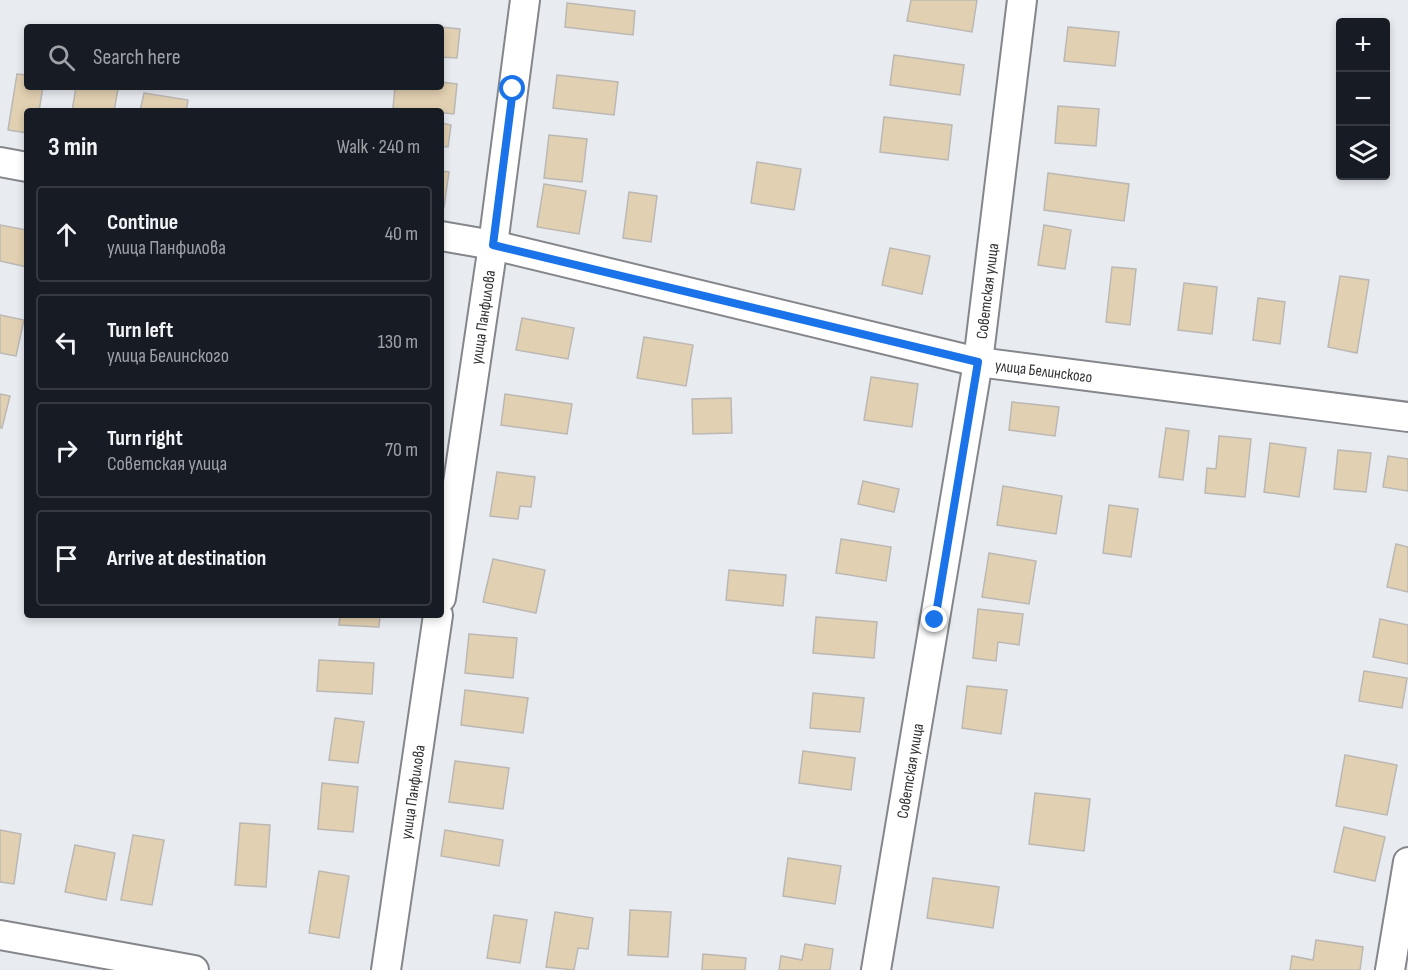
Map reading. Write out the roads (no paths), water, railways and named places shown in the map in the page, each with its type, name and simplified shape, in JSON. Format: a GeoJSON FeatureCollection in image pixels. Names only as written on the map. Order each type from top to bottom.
{"type":"FeatureCollection","features":[{"type":"Feature","properties":{"kind":"street","name":"улица Панфилова"},"geometry":{"type":"LineString","coordinates":[[444,578],[493,245],[525,0]]}},
{"type":"Feature","properties":{"kind":"street","name":"Советская улица"},"geometry":{"type":"LineString","coordinates":[[876,970],[978,362],[1022,0]]}},
{"type":"Feature","properties":{"kind":"street"},"geometry":{"type":"LineString","coordinates":[[0,162],[24,166]]}},
{"type":"Feature","properties":{"kind":"street","name":"улица Белинского"},"geometry":{"type":"LineString","coordinates":[[444,237],[493,245],[978,362],[1408,417]]}},
{"type":"Feature","properties":{"kind":"street","name":"улица Панфилова"},"geometry":{"type":"LineString","coordinates":[[386,970],[438,618]]}},
{"type":"Feature","properties":{"kind":"street"},"geometry":{"type":"LineString","coordinates":[[1390,970],[1408,862]]}},
{"type":"Feature","properties":{"kind":"street"},"geometry":{"type":"LineString","coordinates":[[0,935],[194,970]]}}]}
